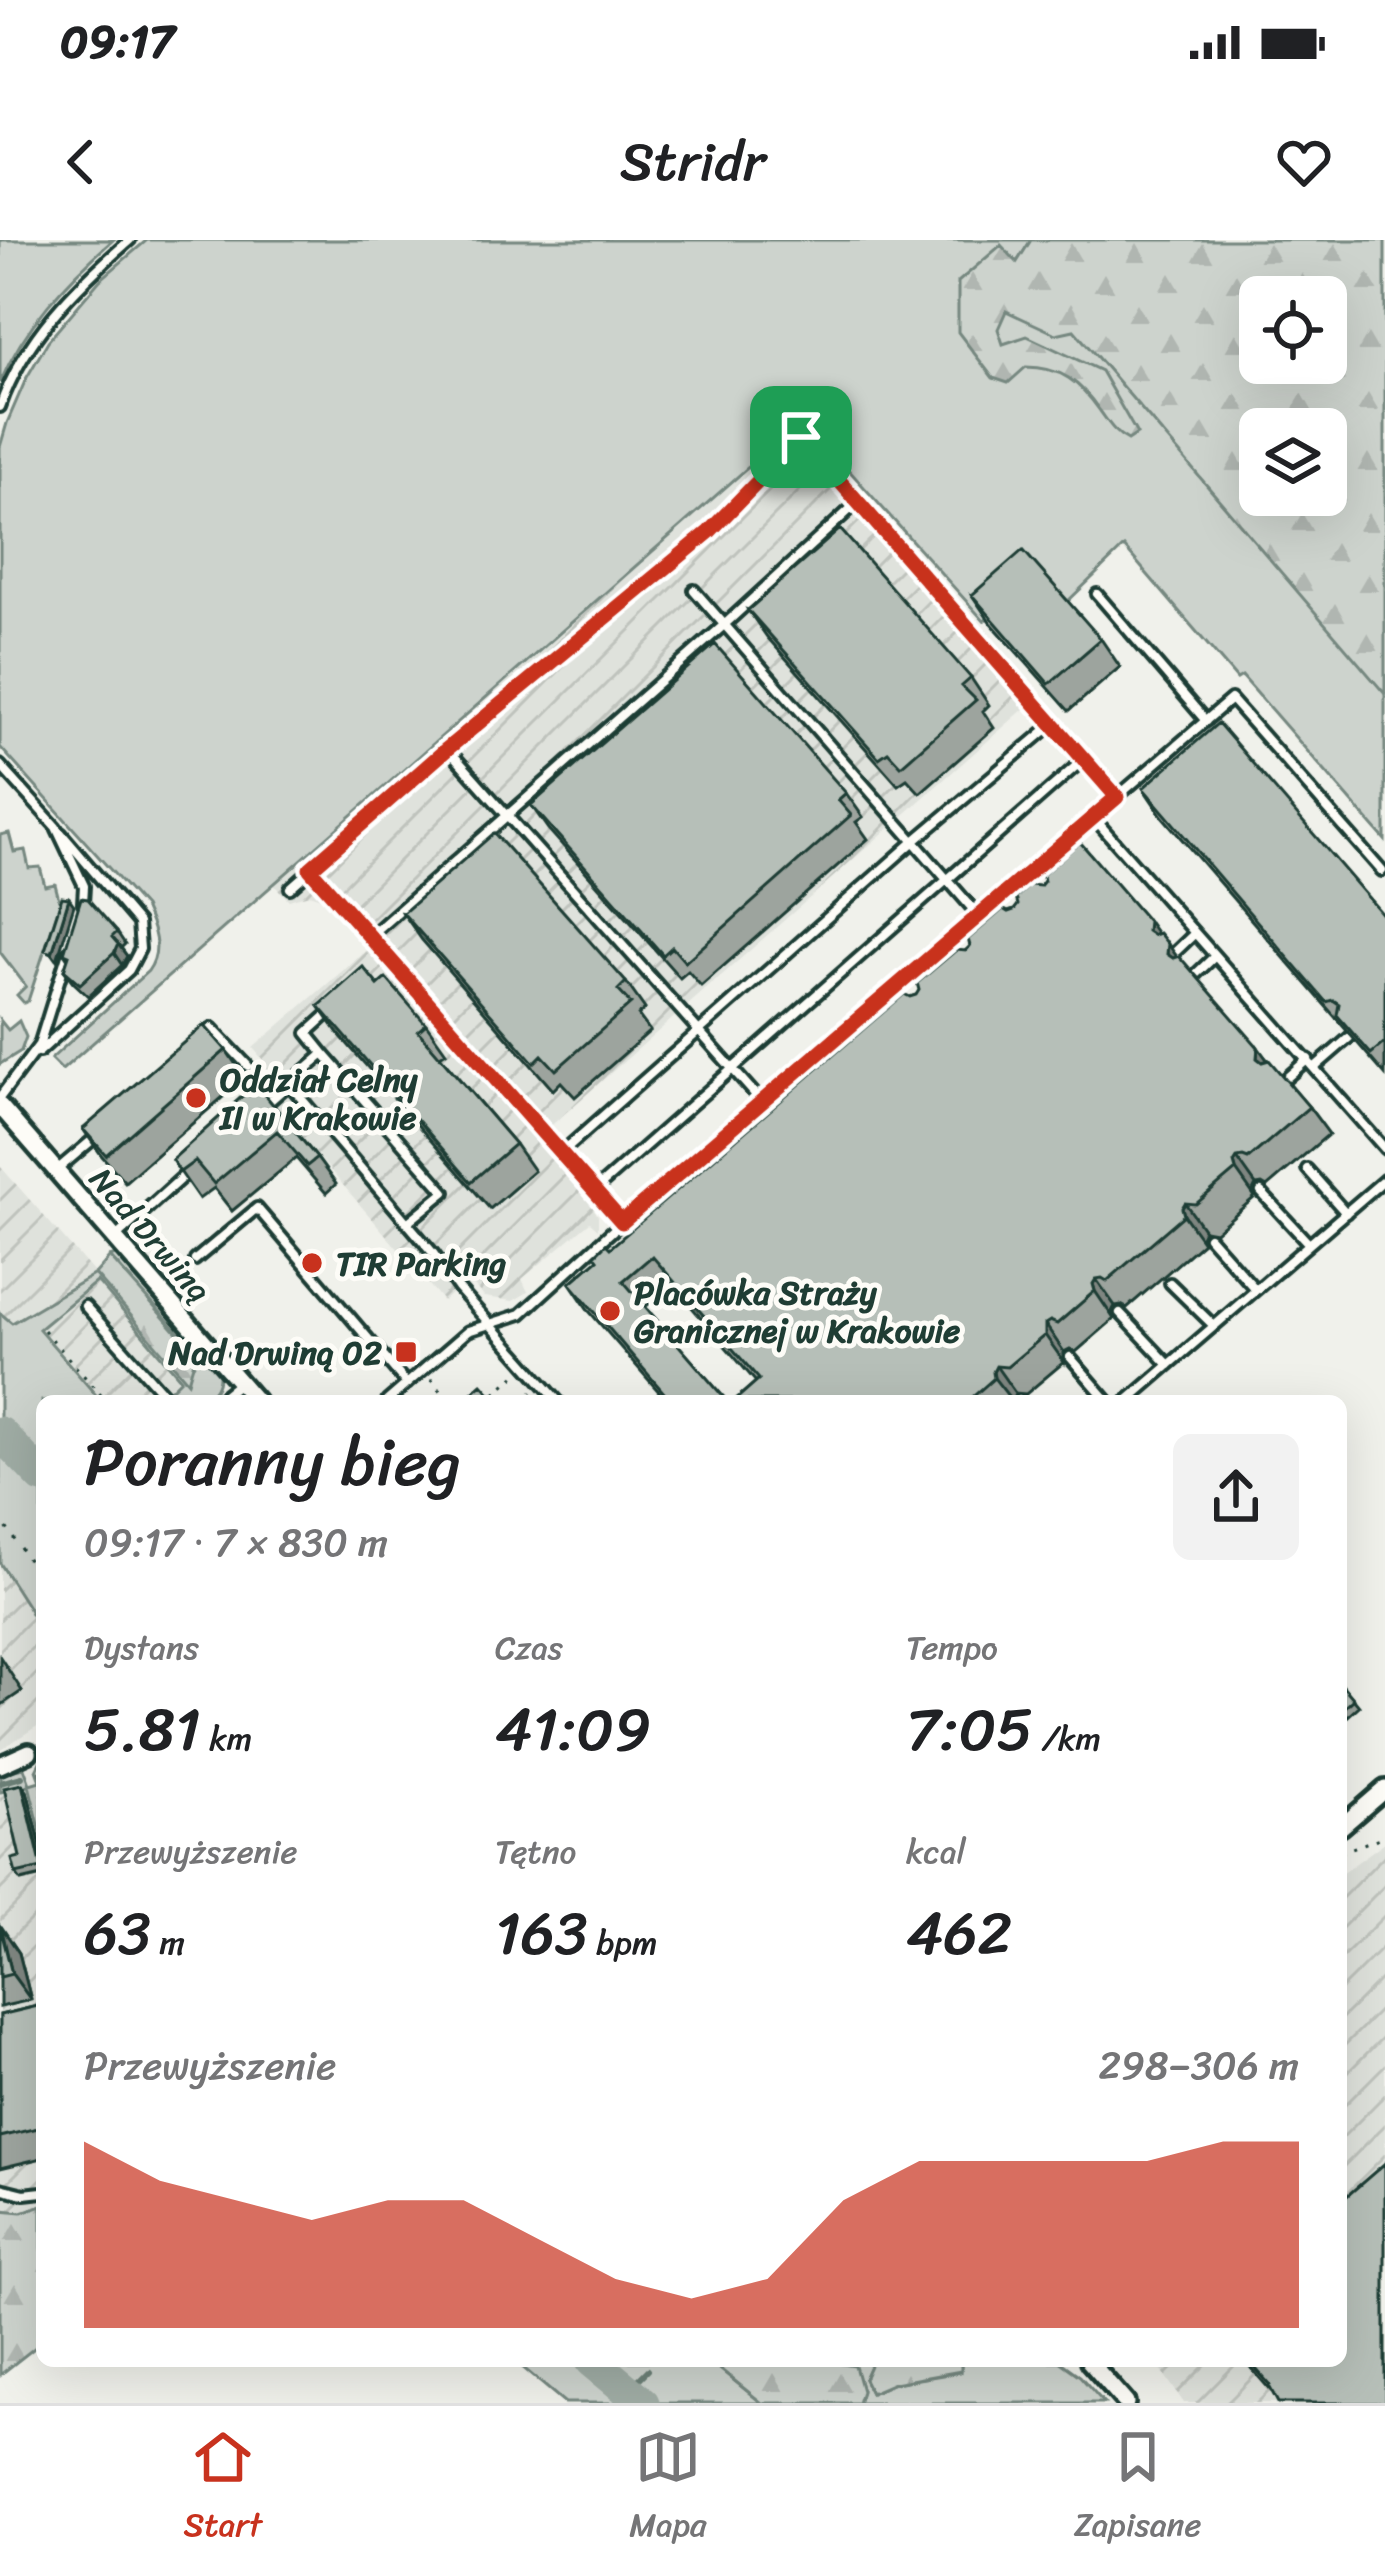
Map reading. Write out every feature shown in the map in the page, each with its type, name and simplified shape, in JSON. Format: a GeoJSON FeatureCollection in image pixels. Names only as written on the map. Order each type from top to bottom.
{"type":"FeatureCollection","features":[{"type":"Feature","properties":{"kind":"street","name":"Nad Drwiną"},"geometry":{"type":"LineString","coordinates":[[0,1106],[251,1395]]}},
{"type":"Feature","properties":{"kind":"street"},"geometry":{"type":"LineString","coordinates":[[0,1765],[29,1752]]}},
{"type":"Feature","properties":{"kind":"street"},"geometry":{"type":"LineString","coordinates":[[1347,1822],[1385,1789]]}},
{"type":"Feature","properties":{"kind":"street"},"geometry":{"type":"LineString","coordinates":[[1095,2367],[1126,2403]]}},
{"type":"Feature","properties":{"kind":"lane"},"geometry":{"type":"LineString","coordinates":[[0,407],[17,370],[59,308],[130,240]]}},
{"type":"Feature","properties":{"kind":"lane"},"geometry":{"type":"LineString","coordinates":[[290,887],[447,749],[709,532],[801,437],[1117,797]]}},
{"type":"Feature","properties":{"kind":"lane"},"geometry":{"type":"LineString","coordinates":[[370,937],[858,502]]}},
{"type":"Feature","properties":{"kind":"lane"},"geometry":{"type":"LineString","coordinates":[[694,590],[979,916]]}},
{"type":"Feature","properties":{"kind":"lane"},"geometry":{"type":"LineString","coordinates":[[1096,594],[1206,721]]}},
{"type":"Feature","properties":{"kind":"lane"},"geometry":{"type":"LineString","coordinates":[[394,1395],[468,1331],[521,1314],[1231,699],[1382,871]]}},
{"type":"Feature","properties":{"kind":"lane"},"geometry":{"type":"LineString","coordinates":[[561,1153],[1053,724]]}},
{"type":"Feature","properties":{"kind":"lane"},"geometry":{"type":"LineString","coordinates":[[447,749],[761,1102]]}},
{"type":"Feature","properties":{"kind":"lane"},"geometry":{"type":"LineString","coordinates":[[594,1190],[1084,759]]}},
{"type":"Feature","properties":{"kind":"lane"},"geometry":{"type":"LineString","coordinates":[[0,765],[139,923],[140,949],[129,970],[22,1067]]}},
{"type":"Feature","properties":{"kind":"lane"},"geometry":{"type":"LineString","coordinates":[[1093,818],[1385,1149]]}},
{"type":"Feature","properties":{"kind":"lane"},"geometry":{"type":"LineString","coordinates":[[56,827],[84,886],[78,920]]}},
{"type":"Feature","properties":{"kind":"lane"},"geometry":{"type":"LineString","coordinates":[[310,869],[622,1222]]}},
{"type":"Feature","properties":{"kind":"lane"},"geometry":{"type":"LineString","coordinates":[[1026,875],[1041,891]]}},
{"type":"Feature","properties":{"kind":"lane"},"geometry":{"type":"LineString","coordinates":[[1000,898],[1014,914]]}},
{"type":"Feature","properties":{"kind":"lane"},"geometry":{"type":"LineString","coordinates":[[1173,954],[1195,933]]}},
{"type":"Feature","properties":{"kind":"lane"},"geometry":{"type":"LineString","coordinates":[[952,939],[966,956]]}},
{"type":"Feature","properties":{"kind":"lane"},"geometry":{"type":"LineString","coordinates":[[0,1097],[39,1045],[72,940]]}},
{"type":"Feature","properties":{"kind":"lane"},"geometry":{"type":"LineString","coordinates":[[1192,977],[1215,956]]}},
{"type":"Feature","properties":{"kind":"lane"},"geometry":{"type":"LineString","coordinates":[[338,1005],[307,1033],[445,1192],[407,1223]]}},
{"type":"Feature","properties":{"kind":"lane"},"geometry":{"type":"LineString","coordinates":[[196,1043],[212,1028],[248,1066]]}},
{"type":"Feature","properties":{"kind":"lane"},"geometry":{"type":"LineString","coordinates":[[1283,1081],[1351,1036]]}},
{"type":"Feature","properties":{"kind":"lane"},"geometry":{"type":"LineString","coordinates":[[261,1108],[324,1054]]}},
{"type":"Feature","properties":{"kind":"lane"},"geometry":{"type":"LineString","coordinates":[[289,1084],[554,1395]]}},
{"type":"Feature","properties":{"kind":"lane"},"geometry":{"type":"LineString","coordinates":[[57,1170],[101,1132]]}},
{"type":"Feature","properties":{"kind":"lane"},"geometry":{"type":"LineString","coordinates":[[115,1238],[193,1168]]}},
{"type":"Feature","properties":{"kind":"lane"},"geometry":{"type":"LineString","coordinates":[[1306,1169],[1346,1213]]}},
{"type":"Feature","properties":{"kind":"lane"},"geometry":{"type":"LineString","coordinates":[[1134,1395],[1385,1180]]}},
{"type":"Feature","properties":{"kind":"lane"},"geometry":{"type":"LineString","coordinates":[[1261,1192],[1309,1244]]}},
{"type":"Feature","properties":{"kind":"lane"},"geometry":{"type":"LineString","coordinates":[[195,1260],[257,1208],[407,1384]]}},
{"type":"Feature","properties":{"kind":"lane"},"geometry":{"type":"LineString","coordinates":[[1209,1237],[1256,1290]]}},
{"type":"Feature","properties":{"kind":"lane"},"geometry":{"type":"LineString","coordinates":[[1170,1283],[1214,1326]]}},
{"type":"Feature","properties":{"kind":"lane"},"geometry":{"type":"LineString","coordinates":[[85,1306],[165,1395]]}},
{"type":"Feature","properties":{"kind":"lane"},"geometry":{"type":"LineString","coordinates":[[1120,1313],[1169,1365]]}},
{"type":"Feature","properties":{"kind":"lane"},"geometry":{"type":"LineString","coordinates":[[1070,1357],[1103,1395]]}},
{"type":"Feature","properties":{"kind":"lane"},"geometry":{"type":"LineString","coordinates":[[224,1395],[239,1382]]}},
{"type":"Feature","properties":{"kind":"lane"},"geometry":{"type":"LineString","coordinates":[[0,2188],[36,2193]]}},
{"type":"Feature","properties":{"kind":"path"},"geometry":{"type":"LineString","coordinates":[[44,1330],[101,1395]]}},
{"type":"Feature","properties":{"kind":"path"},"geometry":{"type":"LineString","coordinates":[[492,1395],[519,1373]]}},
{"type":"Feature","properties":{"kind":"path"},"geometry":{"type":"LineString","coordinates":[[430,1378],[444,1395]]}},
{"type":"Feature","properties":{"kind":"path"},"geometry":{"type":"LineString","coordinates":[[0,1518],[36,1572]]}},
{"type":"Feature","properties":{"kind":"path"},"geometry":{"type":"LineString","coordinates":[[1347,1850],[1385,1836]]}},
{"type":"Feature","properties":{"kind":"shaded area"},"geometry":{"type":"Polygon","coordinates":[[[827,398],[840,414],[830,438],[837,460],[1041,694],[537,1138],[586,1195],[598,1216],[598,1229],[590,1222],[522,1279],[528,1292],[513,1301],[484,1297],[468,1279],[443,1301],[248,1075],[264,1061],[253,1048],[369,948],[321,898],[309,894],[289,900],[273,884],[827,398]]]}},
{"type":"Feature","properties":{"kind":"shaded area"},"geometry":{"type":"Polygon","coordinates":[[[0,1166],[199,1395],[77,1395],[0,1313],[0,1166]]]}},
{"type":"Feature","properties":{"kind":"shaded area"},"geometry":{"type":"Polygon","coordinates":[[[0,1563],[36,1624],[36,1727],[0,1750],[0,1563]]]}},
{"type":"Feature","properties":{"kind":"shaded area"},"geometry":{"type":"Polygon","coordinates":[[[29,1784],[36,1813],[36,2207],[22,2212],[0,2210],[0,1792],[29,1784]]]}},
{"type":"Feature","properties":{"kind":"shaded area"},"geometry":{"type":"Polygon","coordinates":[[[1385,1842],[1385,2403],[1184,2403],[1159,2367],[1347,2367],[1347,1870],[1385,1842]]]}},
{"type":"Feature","properties":{"kind":"green space"},"geometry":{"type":"Polygon","coordinates":[[[0,240],[113,240],[48,305],[21,342],[0,383],[0,240]]]}},
{"type":"Feature","properties":{"kind":"green space"},"geometry":{"type":"Polygon","coordinates":[[[147,240],[1031,240],[1017,262],[1385,693],[1385,840],[1124,547],[1068,601],[1041,571],[984,621],[837,457],[831,435],[842,414],[827,398],[62,1070],[51,1059],[148,971],[155,939],[144,907],[0,747],[0,447],[26,379],[48,341],[100,280],[147,240]]]}},
{"type":"Feature","properties":{"kind":"green space"},"geometry":{"type":"Polygon","coordinates":[[[1031,240],[1385,240],[1385,694],[1074,330],[1056,334],[1006,311],[998,329],[1003,344],[1027,336],[1101,371],[1137,434],[1128,440],[1085,392],[1060,373],[1026,367],[1008,383],[993,378],[958,332],[958,282],[1001,245],[1017,262],[1031,240]]]}},
{"type":"Feature","properties":{"kind":"green space"},"geometry":{"type":"Polygon","coordinates":[[[9,833],[14,852],[25,850],[29,868],[40,867],[45,886],[55,884],[60,903],[24,1003],[17,995],[26,986],[0,952],[0,835],[9,833]]]}},
{"type":"Feature","properties":{"kind":"green space"},"geometry":{"type":"Polygon","coordinates":[[[0,1020],[8,1030],[19,1021],[26,1037],[21,1051],[0,1064],[0,1020]]]}},
{"type":"Feature","properties":{"kind":"green space"},"geometry":{"type":"Polygon","coordinates":[[[119,1256],[219,1372],[218,1382],[210,1395],[181,1395],[171,1389],[181,1379],[97,1281],[39,1329],[96,1395],[36,1395],[36,1624],[0,1563],[0,1313],[12,1323],[95,1274],[188,1380],[196,1361],[180,1334],[110,1257],[119,1256]]]}},
{"type":"Feature","properties":{"kind":"green space"},"geometry":{"type":"Polygon","coordinates":[[[110,1257],[196,1354],[188,1382],[95,1274],[110,1257]]]}},
{"type":"Feature","properties":{"kind":"green space"},"geometry":{"type":"Polygon","coordinates":[[[24,1768],[30,1784],[36,1782],[36,1813],[29,1785],[0,1792],[0,1773],[24,1768]]]}},
{"type":"Feature","properties":{"kind":"green space"},"geometry":{"type":"Polygon","coordinates":[[[36,2207],[36,2347],[0,2375],[0,2210],[22,2212],[36,2207]]]}},
{"type":"Feature","properties":{"kind":"green space"},"geometry":{"type":"Polygon","coordinates":[[[522,2367],[717,2367],[762,2403],[565,2403],[522,2367]]]}},
{"type":"Feature","properties":{"kind":"green space"},"geometry":{"type":"Polygon","coordinates":[[[717,2367],[855,2367],[862,2391],[858,2403],[762,2403],[717,2367]]]}},
{"type":"Feature","properties":{"kind":"green space"},"geometry":{"type":"Polygon","coordinates":[[[833,2367],[869,2367],[864,2379],[871,2393],[894,2383],[961,2372],[961,2367],[1067,2367],[1104,2403],[858,2403],[862,2390],[833,2367]]]}},
{"type":"Feature","properties":{"kind":"green space"},"geometry":{"type":"Polygon","coordinates":[[[869,2367],[961,2367],[961,2371],[894,2383],[871,2393],[864,2379],[869,2367]]]}},
{"type":"Feature","properties":{"kind":"building"},"geometry":{"type":"Polygon","coordinates":[[[840,529],[971,678],[962,686],[976,700],[901,766],[888,752],[879,758],[748,610],[840,529]]]}},
{"type":"Feature","properties":{"kind":"building"},"geometry":{"type":"Polygon","coordinates":[[[1023,550],[1101,639],[1049,684],[972,595],[1023,550]]]}},
{"type":"Feature","properties":{"kind":"building"},"geometry":{"type":"Polygon","coordinates":[[[715,644],[846,793],[838,800],[851,815],[685,962],[672,947],[663,955],[531,805],[715,644]]]}},
{"type":"Feature","properties":{"kind":"building"},"geometry":{"type":"Polygon","coordinates":[[[1218,723],[1385,917],[1385,1042],[1371,1054],[1337,1015],[1339,1004],[1326,1002],[1143,788],[1218,723]]]}},
{"type":"Feature","properties":{"kind":"building"},"geometry":{"type":"Polygon","coordinates":[[[494,833],[626,982],[618,990],[631,1004],[556,1070],[542,1055],[534,1063],[403,913],[494,833]]]}},
{"type":"Feature","properties":{"kind":"building"},"geometry":{"type":"Polygon","coordinates":[[[1080,842],[1148,921],[1147,931],[1159,933],[1168,944],[1167,954],[1179,956],[1258,1047],[1257,1058],[1269,1060],[1309,1107],[1248,1159],[1237,1158],[1236,1170],[1196,1204],[1185,1203],[1184,1215],[1107,1281],[1096,1279],[1095,1291],[1057,1324],[1045,1324],[1045,1335],[1007,1367],[996,1366],[994,1378],[975,1395],[741,1395],[759,1379],[652,1256],[623,1281],[722,1395],[666,1395],[570,1283],[598,1259],[595,1255],[606,1244],[610,1248],[904,994],[916,995],[917,983],[956,950],[966,951],[968,939],[1003,909],[1014,910],[1016,898],[1030,885],[1040,886],[1042,875],[1080,842]]]}},
{"type":"Feature","properties":{"kind":"building"},"geometry":{"type":"Polygon","coordinates":[[[62,897],[69,898],[52,953],[45,950],[62,897]]]}},
{"type":"Feature","properties":{"kind":"building"},"geometry":{"type":"Polygon","coordinates":[[[81,898],[88,899],[117,932],[112,937],[118,944],[80,984],[64,970],[69,955],[64,953],[81,898]]]}},
{"type":"Feature","properties":{"kind":"building"},"geometry":{"type":"Polygon","coordinates":[[[363,967],[378,985],[386,978],[426,1024],[418,1031],[515,1144],[471,1182],[319,1006],[363,967]]]}},
{"type":"Feature","properties":{"kind":"building"},"geometry":{"type":"Polygon","coordinates":[[[204,1025],[226,1050],[106,1155],[83,1129],[204,1025]]]}},
{"type":"Feature","properties":{"kind":"building"},"geometry":{"type":"Polygon","coordinates":[[[256,1084],[317,1158],[307,1166],[277,1131],[214,1184],[195,1161],[180,1172],[172,1160],[256,1084]]]}},
{"type":"Feature","properties":{"kind":"building"},"geometry":{"type":"Polygon","coordinates":[[[482,1384],[492,1395],[469,1395],[482,1384]]]}},
{"type":"Feature","properties":{"kind":"building"},"geometry":{"type":"Polygon","coordinates":[[[22,1784],[36,1843],[36,1869],[16,1874],[12,1859],[20,1857],[4,1788],[22,1784]]]}},
{"type":"Feature","properties":{"kind":"building"},"geometry":{"type":"Polygon","coordinates":[[[0,1926],[12,1974],[0,1977],[0,1926]]]}},
{"type":"Feature","properties":{"kind":"building"},"geometry":{"type":"Polygon","coordinates":[[[36,2006],[36,2128],[0,2137],[0,2015],[36,2006]]]}},
{"type":"Feature","properties":{"kind":"building"},"geometry":{"type":"Polygon","coordinates":[[[1385,2163],[1385,2403],[1278,2403],[1254,2367],[1347,2367],[1347,2196],[1385,2163]]]}},
{"type":"Feature","properties":{"kind":"waterway"},"geometry":{"type":"LineString","coordinates":[[0,1433],[36,1471]]}},
{"type":"Feature","properties":{"kind":"waterway"},"geometry":{"type":"LineString","coordinates":[[0,1783],[22,1777]]}},
{"type":"Feature","properties":{"kind":"waterway"},"geometry":{"type":"LineString","coordinates":[[599,2367],[643,2403]]}},
{"type":"Feature","properties":{"kind":"waterway"},"geometry":{"type":"LineString","coordinates":[[627,2391],[648,2370]]}},
{"type":"Feature","properties":{"kind":"place","name":"Oddział Celny II w Krakowie"},"geometry":{"type":"Point","coordinates":[196,1098]}},
{"type":"Feature","properties":{"kind":"place","name":"TIR Parking"},"geometry":{"type":"Point","coordinates":[312,1263]}},
{"type":"Feature","properties":{"kind":"place","name":"Placówka Straży Granicznej w Krakowie"},"geometry":{"type":"Point","coordinates":[610,1311]}},
{"type":"Feature","properties":{"kind":"place","name":"Nad Drwiną 02"},"geometry":{"type":"Point","coordinates":[406,1352]}},
{"type":"Feature","properties":{"kind":"route"},"geometry":{"type":"LineString","coordinates":[[801,437],[1117,797],[622,1222],[310,869],[709,532],[801,437]]}}]}
